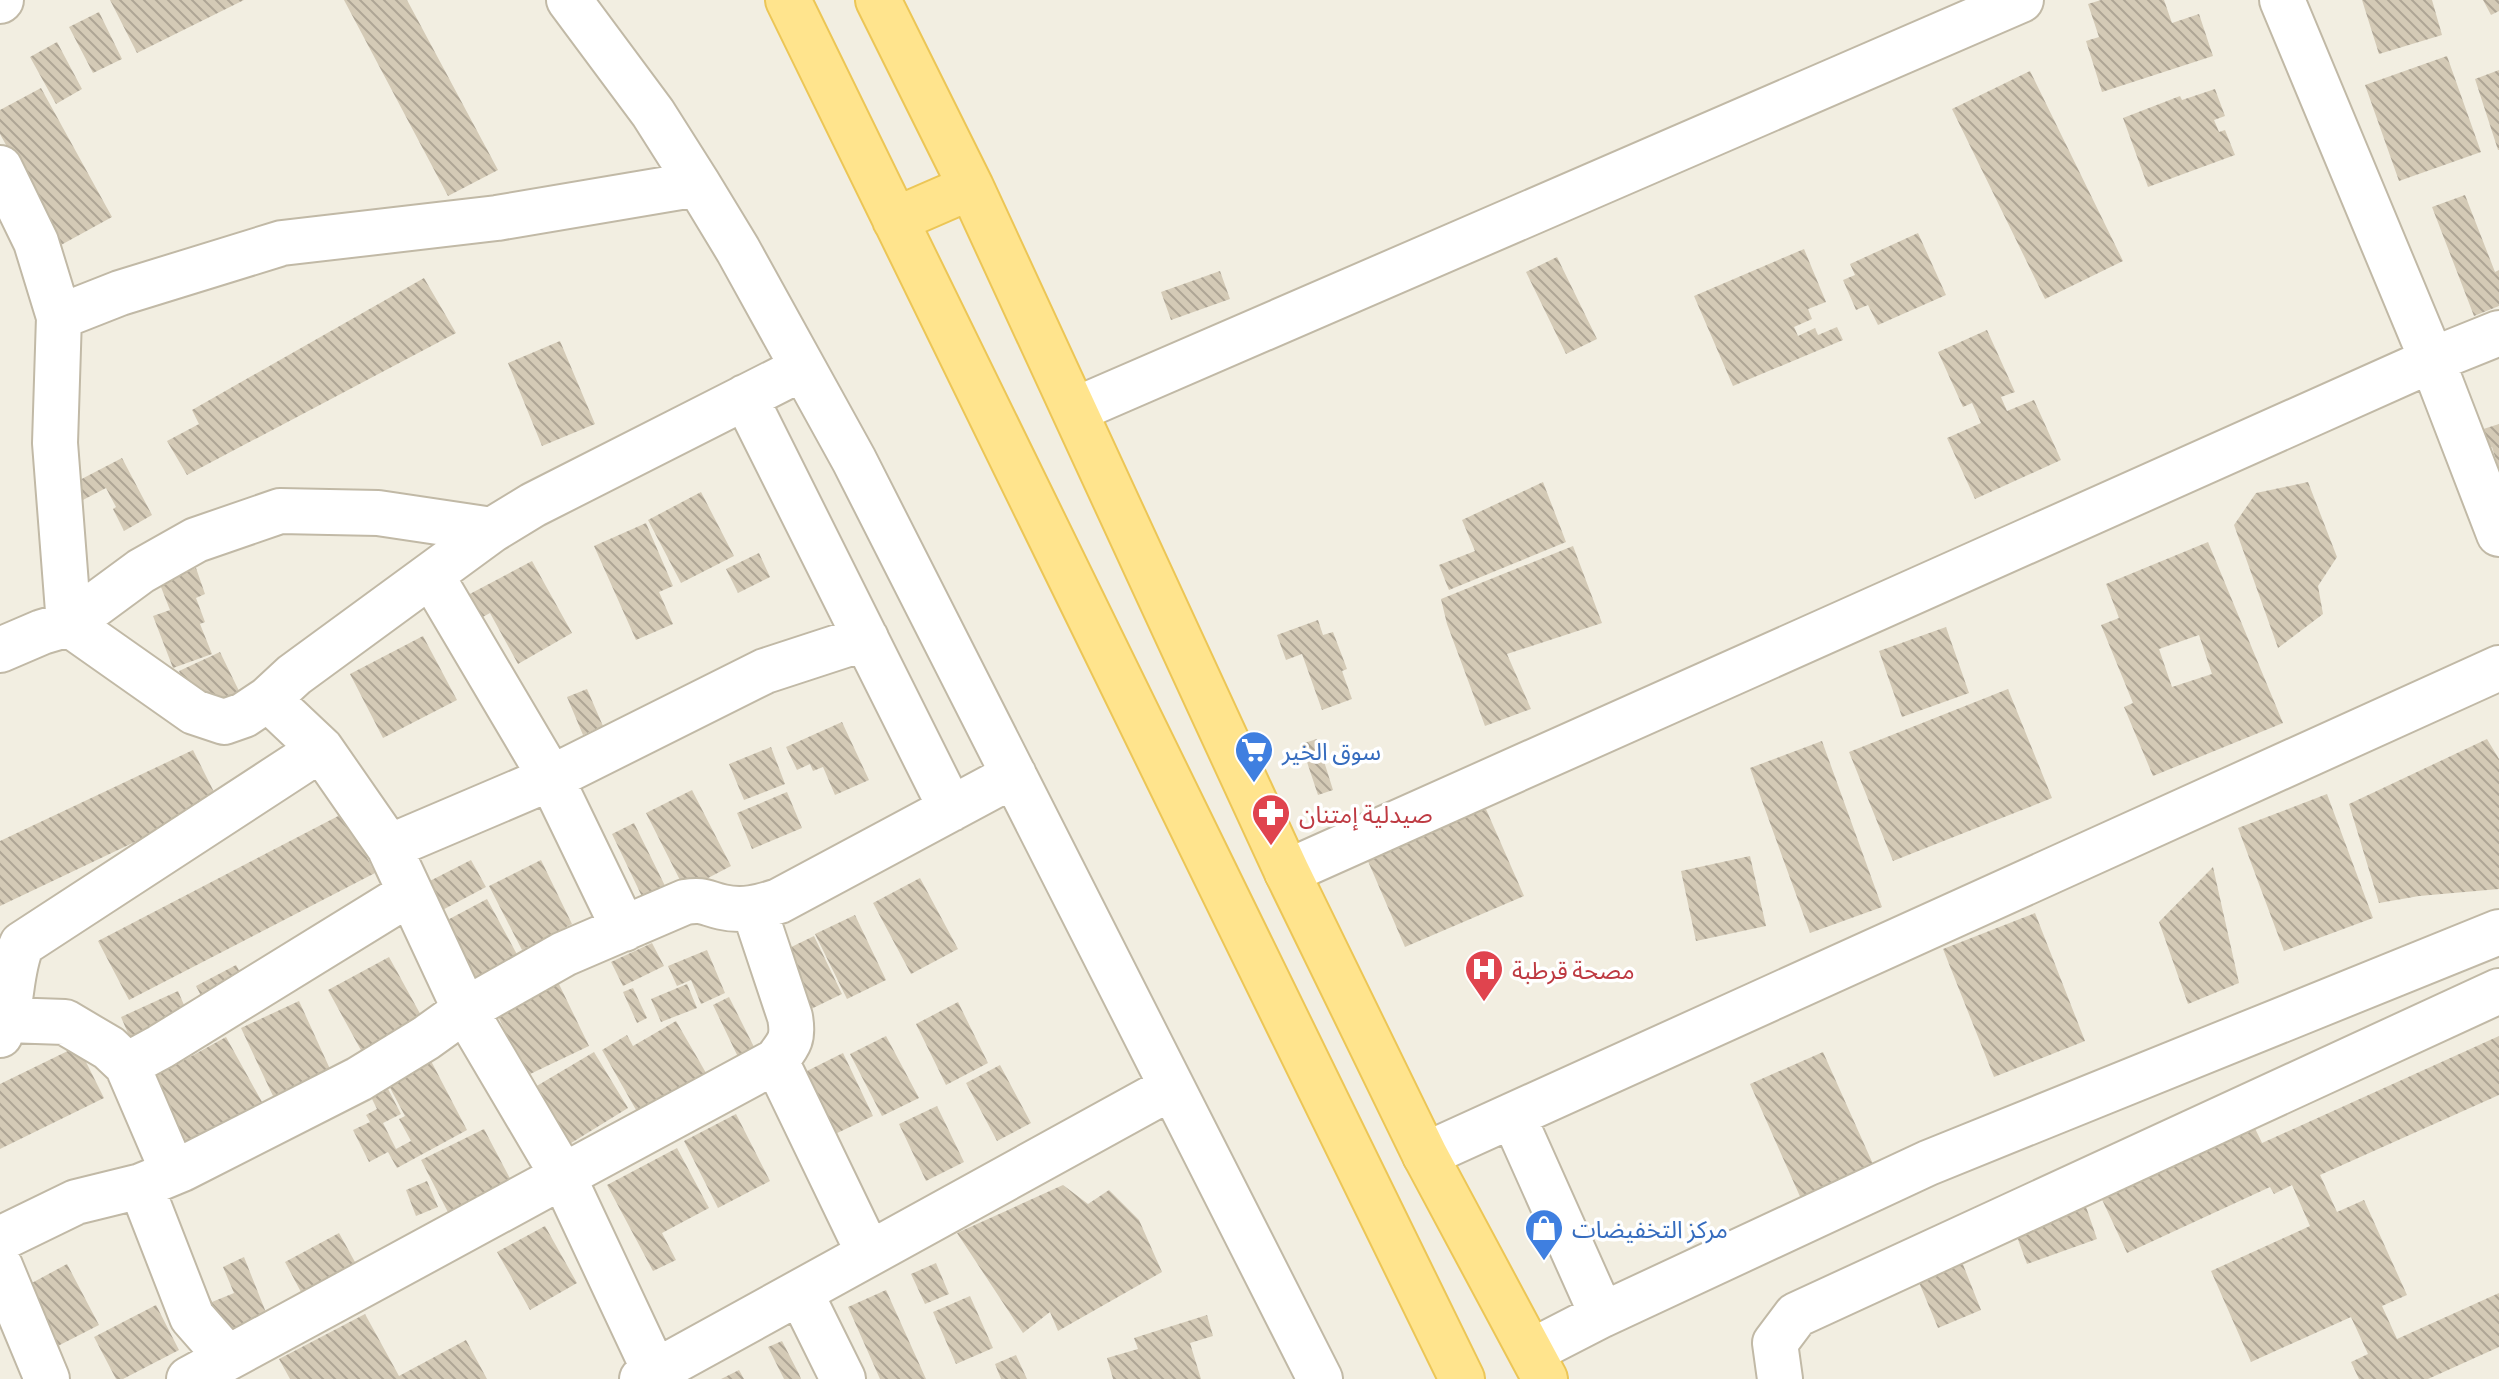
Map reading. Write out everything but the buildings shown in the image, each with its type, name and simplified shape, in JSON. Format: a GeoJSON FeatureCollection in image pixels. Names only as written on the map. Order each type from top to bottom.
{"type":"FeatureCollection","features":[{"type":"Feature","properties":{"kind":"main road"},"geometry":{"type":"LineString","coordinates":[[788,0],[1462,1379]]}},
{"type":"Feature","properties":{"kind":"main road"},"geometry":{"type":"LineString","coordinates":[[878,0],[971,187],[1287,872],[1425,1155],[1538,1365]]}},
{"type":"Feature","properties":{"kind":"main road"},"geometry":{"type":"LineString","coordinates":[[895,220],[971,187]]}},
{"type":"Feature","properties":{"kind":"street"},"geometry":{"type":"LineString","coordinates":[[569,0],[653,113],[698,184],[854,460],[1320,1379]]}},
{"type":"Feature","properties":{"kind":"street"},"geometry":{"type":"LineString","coordinates":[[1075,410],[2021,0]]}},
{"type":"Feature","properties":{"kind":"street"},"geometry":{"type":"LineString","coordinates":[[2282,0],[2432,360],[2499,534]]}},
{"type":"Feature","properties":{"kind":"street"},"geometry":{"type":"LineString","coordinates":[[0,168],[36,242],[59,317],[55,443],[69,624]]}},
{"type":"Feature","properties":{"kind":"street"},"geometry":{"type":"LineString","coordinates":[[59,317],[120,293],[282,243],[497,218],[698,184]]}},
{"type":"Feature","properties":{"kind":"street"},"geometry":{"type":"LineString","coordinates":[[1287,872],[2432,360],[2499,333]]}},
{"type":"Feature","properties":{"kind":"street"},"geometry":{"type":"LineString","coordinates":[[69,624],[194,712],[224,722],[244,715],[268,699],[294,675],[492,530],[556,493],[803,368]]}},
{"type":"Feature","properties":{"kind":"street"},"geometry":{"type":"LineString","coordinates":[[745,397],[951,809]]}},
{"type":"Feature","properties":{"kind":"street"},"geometry":{"type":"LineString","coordinates":[[0,650],[69,624],[141,571],[196,540],[280,511],[378,513],[492,530]]}},
{"type":"Feature","properties":{"kind":"street"},"geometry":{"type":"LineString","coordinates":[[431,575],[551,778],[624,929]]}},
{"type":"Feature","properties":{"kind":"street"},"geometry":{"type":"LineString","coordinates":[[389,847],[551,778],[765,671],[866,638]]}},
{"type":"Feature","properties":{"kind":"street"},"geometry":{"type":"LineString","coordinates":[[1425,1155],[2499,668]]}},
{"type":"Feature","properties":{"kind":"street"},"geometry":{"type":"LineString","coordinates":[[268,699],[321,749],[389,847],[465,1010],[563,1176],[648,1375],[1172,1087]]}},
{"type":"Feature","properties":{"kind":"street"},"geometry":{"type":"LineString","coordinates":[[227,1357],[192,1317],[127,1065],[109,1048],[65,1022],[4,1028],[15,959],[22,944],[321,749]]}},
{"type":"Feature","properties":{"kind":"street"},"geometry":{"type":"LineString","coordinates":[[0,1239],[76,1202],[157,1179],[359,1079],[465,1010],[564,954],[685,902],[702,900],[722,907],[754,909],[779,901],[1014,775]]}},
{"type":"Feature","properties":{"kind":"street"},"geometry":{"type":"LineString","coordinates":[[127,1065],[410,893]]}},
{"type":"Feature","properties":{"kind":"street"},"geometry":{"type":"LineString","coordinates":[[189,1379],[776,1061],[790,1043],[793,1031],[754,909]]}},
{"type":"Feature","properties":{"kind":"street"},"geometry":{"type":"LineString","coordinates":[[1538,1365],[1602,1315],[1928,1163],[2499,932]]}},
{"type":"Feature","properties":{"kind":"street"},"geometry":{"type":"LineString","coordinates":[[1780,1379],[1775,1343],[1796,1315],[2499,991]]}},
{"type":"Feature","properties":{"kind":"street"},"geometry":{"type":"LineString","coordinates":[[776,1061],[869,1254]]}},
{"type":"Feature","properties":{"kind":"street"},"geometry":{"type":"LineString","coordinates":[[1513,1116],[1602,1315]]}},
{"type":"Feature","properties":{"kind":"street"},"geometry":{"type":"LineString","coordinates":[[0,1266],[47,1379]]}},
{"type":"Feature","properties":{"kind":"street"},"geometry":{"type":"LineString","coordinates":[[800,1292],[843,1379]]}},
{"type":"Feature","properties":{"kind":"place","name":"سوق الخير"},"geometry":{"type":"Point","coordinates":[1254,784]}},
{"type":"Feature","properties":{"kind":"place","name":"صيدلية إمتنان"},"geometry":{"type":"Point","coordinates":[1271,847]}},
{"type":"Feature","properties":{"kind":"place","name":"مصحة قرطبة"},"geometry":{"type":"Point","coordinates":[1484,1003]}},
{"type":"Feature","properties":{"kind":"place","name":"مركز التخفيضات"},"geometry":{"type":"Point","coordinates":[1544,1262]}}]}
